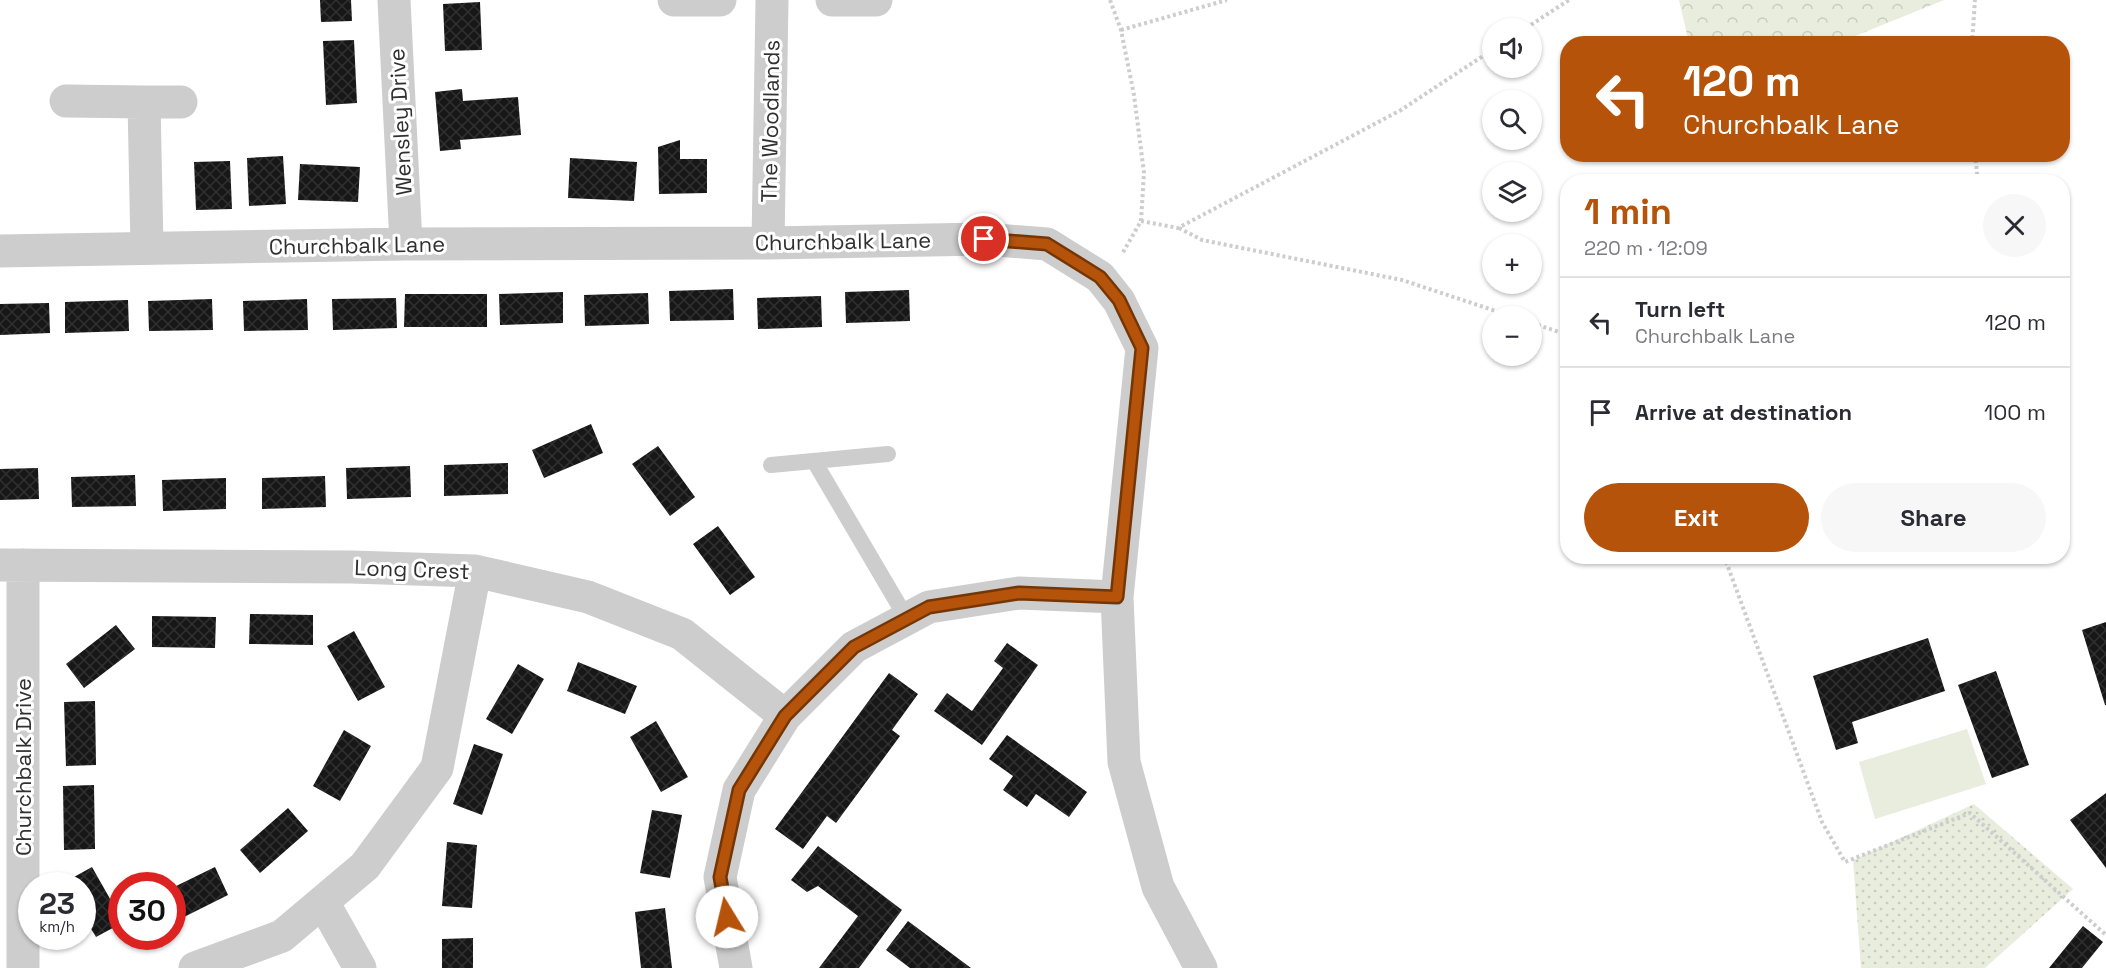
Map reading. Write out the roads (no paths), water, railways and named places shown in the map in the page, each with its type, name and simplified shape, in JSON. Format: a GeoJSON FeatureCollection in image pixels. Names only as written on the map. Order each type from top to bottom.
{"type":"FeatureCollection","features":[{"type":"Feature","properties":{"kind":"street","name":"Wensley Drive"},"geometry":{"type":"LineString","coordinates":[[394,0],[406,244]]}},
{"type":"Feature","properties":{"kind":"street"},"geometry":{"type":"LineString","coordinates":[[674,0],[720,0]]}},
{"type":"Feature","properties":{"kind":"street","name":"The Woodlands"},"geometry":{"type":"LineString","coordinates":[[768,243],[772,0]]}},
{"type":"Feature","properties":{"kind":"street"},"geometry":{"type":"LineString","coordinates":[[832,0],[876,0]]}},
{"type":"Feature","properties":{"kind":"street"},"geometry":{"type":"LineString","coordinates":[[66,101],[181,102]]}},
{"type":"Feature","properties":{"kind":"street"},"geometry":{"type":"LineString","coordinates":[[144,102],[147,248]]}},
{"type":"Feature","properties":{"kind":"street","name":"Churchbalk Lane"},"geometry":{"type":"LineString","coordinates":[[0,251],[406,244],[768,243],[984,239],[1047,244],[1100,277],[1119,300],[1142,348],[1117,597],[1124,762],[1158,887],[1202,968]]}},
{"type":"Feature","properties":{"kind":"street","name":"Long Crest"},"geometry":{"type":"LineString","coordinates":[[12,565],[340,567],[475,571],[588,597],[682,634],[785,716]]}},
{"type":"Feature","properties":{"kind":"street","name":"Churchbalk Drive"},"geometry":{"type":"LineString","coordinates":[[12,565],[23,968]]}},
{"type":"Feature","properties":{"kind":"street"},"geometry":{"type":"LineString","coordinates":[[195,968],[282,936],[365,866],[437,768],[475,571]]}},
{"type":"Feature","properties":{"kind":"street"},"geometry":{"type":"LineString","coordinates":[[736,968],[720,877],[739,790],[785,716],[854,647],[929,607],[1019,593],[1117,597]]}},
{"type":"Feature","properties":{"kind":"street"},"geometry":{"type":"LineString","coordinates":[[323,902],[360,968]]}},
{"type":"Feature","properties":{"kind":"lane"},"geometry":{"type":"LineString","coordinates":[[771,465],[888,454]]}},
{"type":"Feature","properties":{"kind":"lane"},"geometry":{"type":"LineString","coordinates":[[814,460],[907,619]]}}]}
